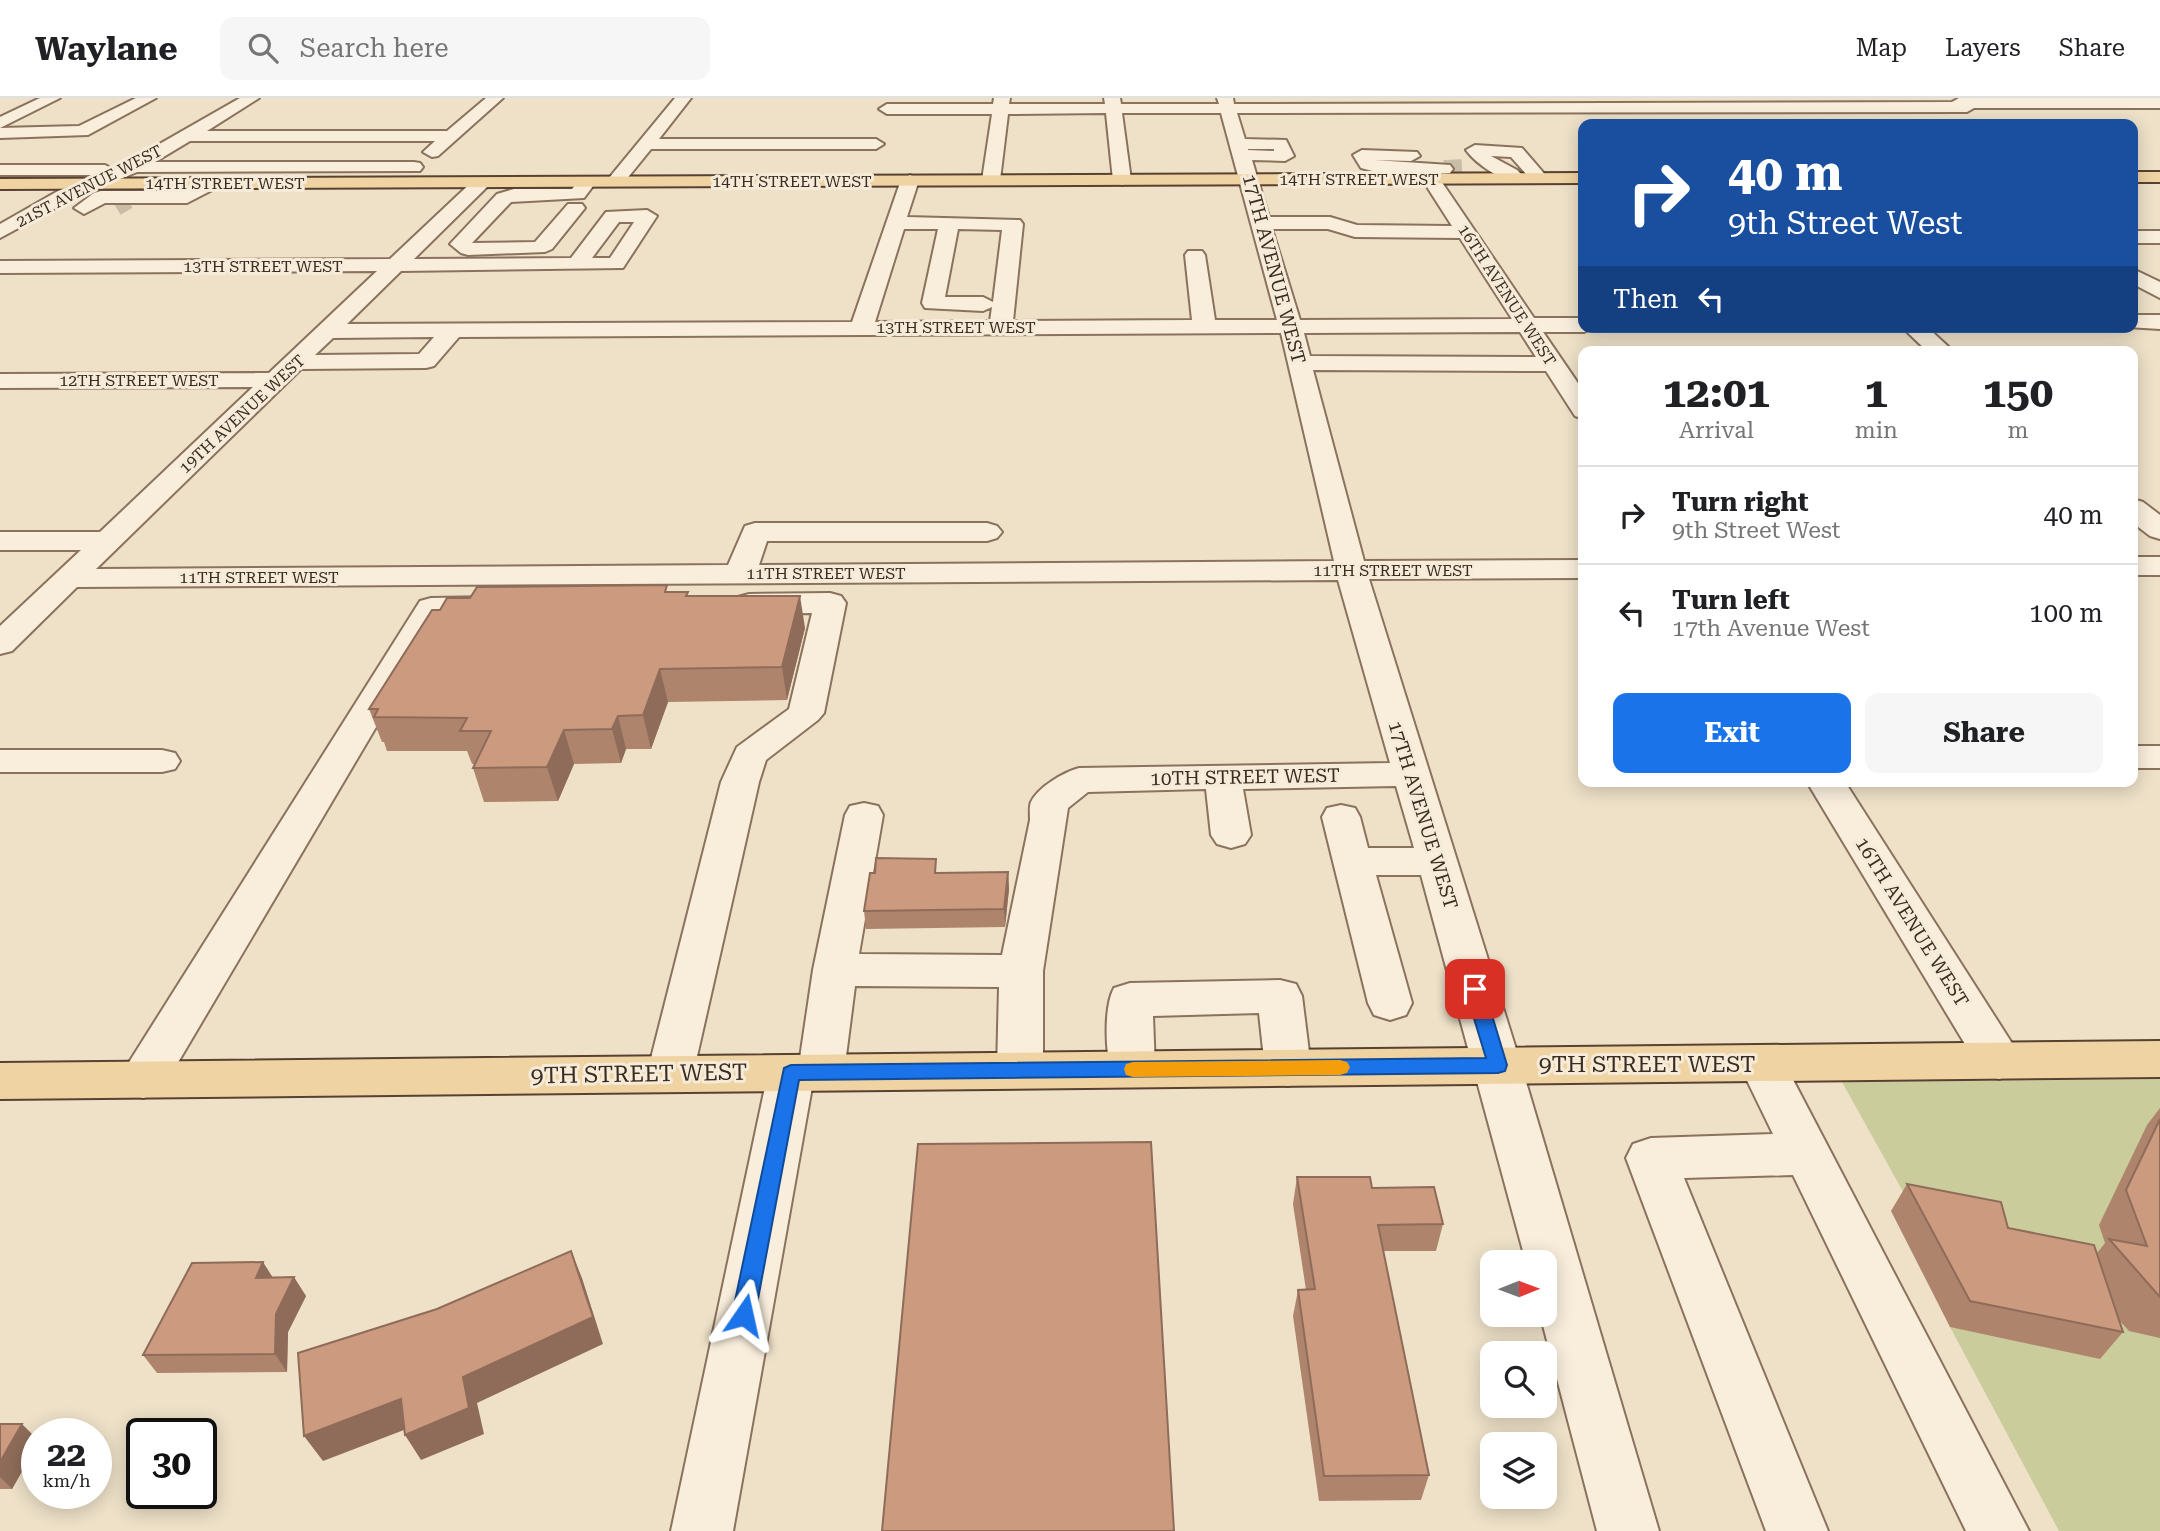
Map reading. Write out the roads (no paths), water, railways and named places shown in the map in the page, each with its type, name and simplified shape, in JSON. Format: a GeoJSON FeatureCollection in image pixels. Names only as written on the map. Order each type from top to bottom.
{"type":"FeatureCollection","features":[{"type":"Feature","properties":{"kind":"main road","name":"14TH STREET WEST"},"geometry":{"type":"LineString","coordinates":[[0,184],[482,182],[579,197],[615,182],[659,181],[878,138],[910,180],[1122,180],[1226,131],[1400,174],[1508,173],[1539,178],[1578,178]]}},
{"type":"Feature","properties":{"kind":"main road"},"geometry":{"type":"LineString","coordinates":[[2138,177],[2160,177]]}},
{"type":"Feature","properties":{"kind":"main road","name":"9TH STREET WEST"},"geometry":{"type":"LineString","coordinates":[[0,1082],[2160,1059]]}},
{"type":"Feature","properties":{"kind":"street"},"geometry":{"type":"LineString","coordinates":[[0,122],[51,98]]}},
{"type":"Feature","properties":{"kind":"street"},"geometry":{"type":"LineString","coordinates":[[0,134],[82,131],[149,98]]}},
{"type":"Feature","properties":{"kind":"street","name":"21ST AVENUE WEST"},"geometry":{"type":"LineString","coordinates":[[0,232],[41,208],[131,168],[251,98]]}},
{"type":"Feature","properties":{"kind":"street"},"geometry":{"type":"LineString","coordinates":[[396,183],[495,98]]}},
{"type":"Feature","properties":{"kind":"street"},"geometry":{"type":"LineString","coordinates":[[615,182],[682,98]]}},
{"type":"Feature","properties":{"kind":"street"},"geometry":{"type":"LineString","coordinates":[[647,144],[878,138],[1001,103],[1112,103],[1182,109],[1226,131]]}},
{"type":"Feature","properties":{"kind":"street"},"geometry":{"type":"LineString","coordinates":[[991,180],[1001,103]]}},
{"type":"Feature","properties":{"kind":"street"},"geometry":{"type":"LineString","coordinates":[[1112,103],[1122,180]]}},
{"type":"Feature","properties":{"kind":"street"},"geometry":{"type":"LineString","coordinates":[[1182,109],[1186,116],[1226,131],[1597,103],[2160,103]]}},
{"type":"Feature","properties":{"kind":"street"},"geometry":{"type":"LineString","coordinates":[[1597,103],[1615,119]]}},
{"type":"Feature","properties":{"kind":"street"},"geometry":{"type":"LineString","coordinates":[[1959,103],[1988,118]]}},
{"type":"Feature","properties":{"kind":"street","name":"17TH AVENUE WEST"},"geometry":{"type":"LineString","coordinates":[[1226,131],[1262,223],[1351,570],[1498,1065],[1628,1531]]}},
{"type":"Feature","properties":{"kind":"street"},"geometry":{"type":"LineString","coordinates":[[1116,135],[1135,135]]}},
{"type":"Feature","properties":{"kind":"street"},"geometry":{"type":"LineString","coordinates":[[186,136],[450,136]]}},
{"type":"Feature","properties":{"kind":"street"},"geometry":{"type":"LineString","coordinates":[[1508,173],[1487,162],[1475,150],[1516,152],[1539,178]]}},
{"type":"Feature","properties":{"kind":"street"},"geometry":{"type":"LineString","coordinates":[[159,152],[433,151]]}},
{"type":"Feature","properties":{"kind":"street"},"geometry":{"type":"LineString","coordinates":[[1400,174],[1367,164],[1362,156],[1411,156]]}},
{"type":"Feature","properties":{"kind":"street"},"geometry":{"type":"LineString","coordinates":[[0,170],[414,167]]}},
{"type":"Feature","properties":{"kind":"street"},"geometry":{"type":"LineString","coordinates":[[1465,168],[1508,173]]}},
{"type":"Feature","properties":{"kind":"street","name":"16TH AVENUE WEST"},"geometry":{"type":"LineString","coordinates":[[1438,174],[1466,232],[1578,402]]}},
{"type":"Feature","properties":{"kind":"street"},"geometry":{"type":"LineString","coordinates":[[862,327],[910,180]]}},
{"type":"Feature","properties":{"kind":"street"},"geometry":{"type":"LineString","coordinates":[[634,216],[659,181]]}},
{"type":"Feature","properties":{"kind":"street","name":"19TH AVENUE WEST"},"geometry":{"type":"LineString","coordinates":[[0,644],[482,182]]}},
{"type":"Feature","properties":{"kind":"street"},"geometry":{"type":"LineString","coordinates":[[41,208],[82,209],[150,203],[212,183]]}},
{"type":"Feature","properties":{"kind":"street"},"geometry":{"type":"LineString","coordinates":[[577,264],[613,216],[647,216],[616,264],[577,264],[525,259],[461,247],[460,244],[504,198],[513,195],[579,197]]}},
{"type":"Feature","properties":{"kind":"street"},"geometry":{"type":"LineString","coordinates":[[525,259],[545,245],[579,197]]}},
{"type":"Feature","properties":{"kind":"street"},"geometry":{"type":"LineString","coordinates":[[455,208],[495,207]]}},
{"type":"Feature","properties":{"kind":"street"},"geometry":{"type":"LineString","coordinates":[[2138,218],[2160,218]]}},
{"type":"Feature","properties":{"kind":"street"},"geometry":{"type":"LineString","coordinates":[[896,223],[1013,224],[1002,315],[933,303],[949,224]]}},
{"type":"Feature","properties":{"kind":"street"},"geometry":{"type":"LineString","coordinates":[[1262,223],[1330,223],[1354,232],[1466,232]]}},
{"type":"Feature","properties":{"kind":"street"},"geometry":{"type":"LineString","coordinates":[[1195,255],[1204,326]]}},
{"type":"Feature","properties":{"kind":"street","name":"13TH STREET WEST"},"geometry":{"type":"LineString","coordinates":[[0,267],[394,265],[525,259]]}},
{"type":"Feature","properties":{"kind":"street"},"geometry":{"type":"LineString","coordinates":[[2138,278],[2160,291]]}},
{"type":"Feature","properties":{"kind":"street","name":"13TH STREET WEST"},"geometry":{"type":"LineString","coordinates":[[328,331],[862,327],[1002,315],[1204,326],[1295,344]]}},
{"type":"Feature","properties":{"kind":"street"},"geometry":{"type":"LineString","coordinates":[[2138,322],[2160,322]]}},
{"type":"Feature","properties":{"kind":"street"},"geometry":{"type":"LineString","coordinates":[[1295,344],[1533,333],[1578,326]]}},
{"type":"Feature","properties":{"kind":"street"},"geometry":{"type":"LineString","coordinates":[[297,362],[426,361],[453,330]]}},
{"type":"Feature","properties":{"kind":"street"},"geometry":{"type":"LineString","coordinates":[[1920,333],[1935,346]]}},
{"type":"Feature","properties":{"kind":"street"},"geometry":{"type":"LineString","coordinates":[[1295,344],[1553,364]]}},
{"type":"Feature","properties":{"kind":"street","name":"12TH STREET WEST"},"geometry":{"type":"LineString","coordinates":[[0,381],[278,380]]}},
{"type":"Feature","properties":{"kind":"street"},"geometry":{"type":"LineString","coordinates":[[2138,512],[2160,530]]}},
{"type":"Feature","properties":{"kind":"street"},"geometry":{"type":"LineString","coordinates":[[875,573],[882,532]]}},
{"type":"Feature","properties":{"kind":"street"},"geometry":{"type":"LineString","coordinates":[[740,574],[755,533],[987,532]]}},
{"type":"Feature","properties":{"kind":"street"},"geometry":{"type":"LineString","coordinates":[[0,541],[108,541]]}},
{"type":"Feature","properties":{"kind":"street"},"geometry":{"type":"LineString","coordinates":[[2138,566],[2160,566]]}},
{"type":"Feature","properties":{"kind":"street","name":"11TH STREET WEST"},"geometry":{"type":"LineString","coordinates":[[68,578],[740,574],[805,588],[875,573],[1578,569]]}},
{"type":"Feature","properties":{"kind":"street"},"geometry":{"type":"LineString","coordinates":[[143,1080],[449,576]]}},
{"type":"Feature","properties":{"kind":"street"},"geometry":{"type":"LineString","coordinates":[[431,608],[805,588],[831,603],[806,713],[750,755],[740,782],[670,1074]]}},
{"type":"Feature","properties":{"kind":"street"},"geometry":{"type":"LineString","coordinates":[[2138,758],[2160,757]]}},
{"type":"Feature","properties":{"kind":"street"},"geometry":{"type":"LineString","coordinates":[[0,761],[162,761]]}},
{"type":"Feature","properties":{"kind":"street","name":"10TH STREET WEST"},"geometry":{"type":"LineString","coordinates":[[1021,971],[1049,820],[1049,804],[1079,780],[1410,774]]}},
{"type":"Feature","properties":{"kind":"street"},"geometry":{"type":"LineString","coordinates":[[1223,778],[1231,835]]}},
{"type":"Feature","properties":{"kind":"street","name":"16TH AVENUE WEST"},"geometry":{"type":"LineString","coordinates":[[1829,787],[1999,1061]]}},
{"type":"Feature","properties":{"kind":"street"},"geometry":{"type":"LineString","coordinates":[[702,1531],[806,1073],[835,971],[864,815]]}},
{"type":"Feature","properties":{"kind":"street"},"geometry":{"type":"LineString","coordinates":[[1341,817],[1390,1003]]}},
{"type":"Feature","properties":{"kind":"street"},"geometry":{"type":"LineString","coordinates":[[1352,862],[1437,861]]}},
{"type":"Feature","properties":{"kind":"street"},"geometry":{"type":"LineString","coordinates":[[835,971],[1021,971],[1020,1070]]}},
{"type":"Feature","properties":{"kind":"street"},"geometry":{"type":"LineString","coordinates":[[1132,1069],[1130,1000],[1280,996],[1289,1068]]}},
{"type":"Feature","properties":{"kind":"street"},"geometry":{"type":"LineString","coordinates":[[1762,1063],[1998,1531]]}},
{"type":"Feature","properties":{"kind":"street"},"geometry":{"type":"LineString","coordinates":[[1797,1531],[1651,1158],[1808,1154]]}},
{"type":"Feature","properties":{"kind":"tunnel"},"geometry":{"type":"LineString","coordinates":[[1444,169],[1465,168]]}},
{"type":"Feature","properties":{"kind":"tunnel"},"geometry":{"type":"LineString","coordinates":[[116,207],[128,200]]}}]}
